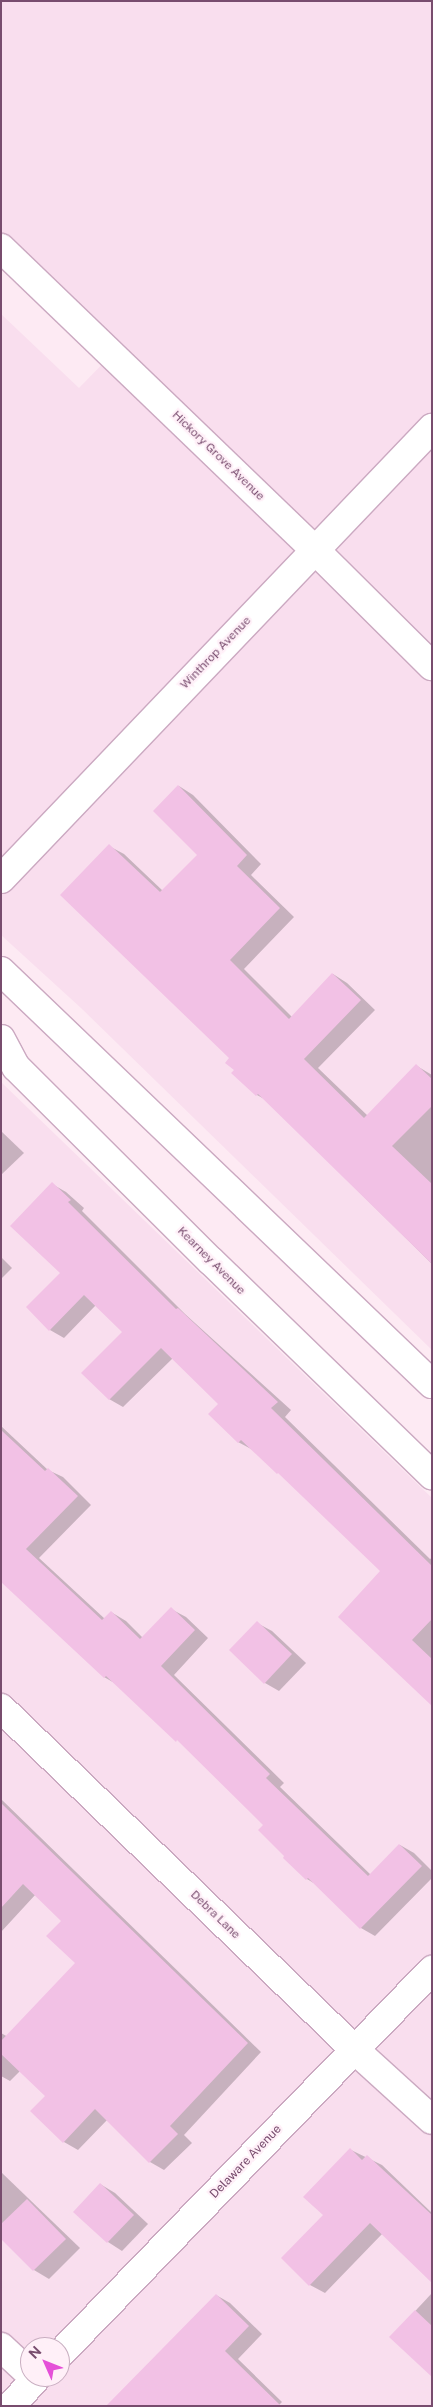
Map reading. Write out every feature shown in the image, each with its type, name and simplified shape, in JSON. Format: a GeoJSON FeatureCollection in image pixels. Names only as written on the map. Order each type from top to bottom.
{"type":"FeatureCollection","features":[{"type":"Feature","properties":{"kind":"street","name":"Hickory Grove Avenue"},"geometry":{"type":"LineString","coordinates":[[1,248],[316,550],[432,666]]}},
{"type":"Feature","properties":{"kind":"street","name":"Winthrop Avenue"},"geometry":{"type":"LineString","coordinates":[[1,879],[432,428]]}},
{"type":"Feature","properties":{"kind":"street"},"geometry":{"type":"LineString","coordinates":[[1,971],[432,1384]]}},
{"type":"Feature","properties":{"kind":"street","name":"Kearney Avenue"},"geometry":{"type":"LineString","coordinates":[[1,1039],[16,1067],[211,1261],[432,1475]]}},
{"type":"Feature","properties":{"kind":"street","name":"Debra Lane"},"geometry":{"type":"LineString","coordinates":[[1,1708],[354,2050],[432,2120]]}},
{"type":"Feature","properties":{"kind":"street","name":"Delaware Avenue"},"geometry":{"type":"LineString","coordinates":[[70,2344],[432,1970]]}},
{"type":"Feature","properties":{"kind":"street"},"geometry":{"type":"LineString","coordinates":[[1,2347],[20,2364]]}},
{"type":"Feature","properties":{"kind":"street"},"geometry":{"type":"LineString","coordinates":[[11,2406],[26,2387]]}},
{"type":"Feature","properties":{"kind":"shaded area"},"geometry":{"type":"Polygon","coordinates":[[[1,1],[432,1],[432,1350],[81,1008],[1,935],[1,314],[79,388],[118,348],[1,236],[1,1]]]}},
{"type":"Feature","properties":{"kind":"shaded area"},"geometry":{"type":"Polygon","coordinates":[[[1,1082],[432,1498],[432,2406],[1,2406],[1,1082]]]}},
{"type":"Feature","properties":{"kind":"building"},"geometry":{"type":"Polygon","coordinates":[[[178,785],[247,855],[237,866],[280,908],[230,960],[289,1019],[332,973],[361,1000],[304,1059],[364,1118],[416,1064],[432,1079],[432,1106],[392,1146],[432,1184],[432,1264],[258,1094],[256,1096],[231,1073],[234,1070],[225,1063],[229,1058],[60,895],[109,844],[160,892],[197,855],[153,811],[178,785]]]}},
{"type":"Feature","properties":{"kind":"building"},"geometry":{"type":"Polygon","coordinates":[[[52,1182],[71,1200],[68,1202],[176,1309],[178,1308],[278,1402],[271,1408],[432,1566],[432,1619],[412,1640],[432,1659],[432,1706],[338,1617],[380,1571],[278,1473],[241,1440],[238,1443],[208,1414],[218,1404],[161,1348],[109,1400],[81,1373],[122,1332],[84,1295],[49,1331],[26,1307],[60,1273],[10,1226],[52,1182]]]}},
{"type":"Feature","properties":{"kind":"building"},"geometry":{"type":"Polygon","coordinates":[[[1,1430],[45,1471],[48,1468],[78,1496],[26,1549],[102,1620],[111,1611],[140,1639],[171,1607],[195,1630],[161,1666],[270,1774],[266,1778],[368,1876],[399,1844],[422,1866],[360,1929],[308,1878],[306,1880],[283,1858],[284,1856],[258,1830],[263,1825],[177,1740],[176,1742],[106,1676],[104,1678],[1,1582],[1,1430]]]}},
{"type":"Feature","properties":{"kind":"building"},"geometry":{"type":"Polygon","coordinates":[[[257,1621],[292,1654],[264,1684],[229,1650],[257,1621]]]}},
{"type":"Feature","properties":{"kind":"building"},"geometry":{"type":"Polygon","coordinates":[[[1,1803],[248,2043],[170,2126],[178,2134],[149,2163],[95,2109],[63,2143],[30,2111],[45,2096],[1,2054],[1,2041],[75,1963],[46,1936],[61,1921],[23,1884],[1,1908],[1,1803]]]}},
{"type":"Feature","properties":{"kind":"building"},"geometry":{"type":"Polygon","coordinates":[[[350,2148],[362,2160],[367,2155],[432,2215],[432,2283],[370,2223],[309,2286],[281,2258],[323,2215],[303,2197],[350,2148]]]}},
{"type":"Feature","properties":{"kind":"building"},"geometry":{"type":"Polygon","coordinates":[[[100,2183],[134,2215],[107,2243],[73,2212],[100,2183]]]}},
{"type":"Feature","properties":{"kind":"building"},"geometry":{"type":"Polygon","coordinates":[[[27,2199],[66,2239],[33,2271],[1,2239],[1,2224],[27,2199]]]}},
{"type":"Feature","properties":{"kind":"building"},"geometry":{"type":"Polygon","coordinates":[[[216,2294],[249,2326],[225,2351],[281,2406],[106,2406],[216,2294]]]}},
{"type":"Feature","properties":{"kind":"building"},"geometry":{"type":"Polygon","coordinates":[[[415,2310],[432,2326],[432,2377],[389,2337],[415,2310]]]}}]}
